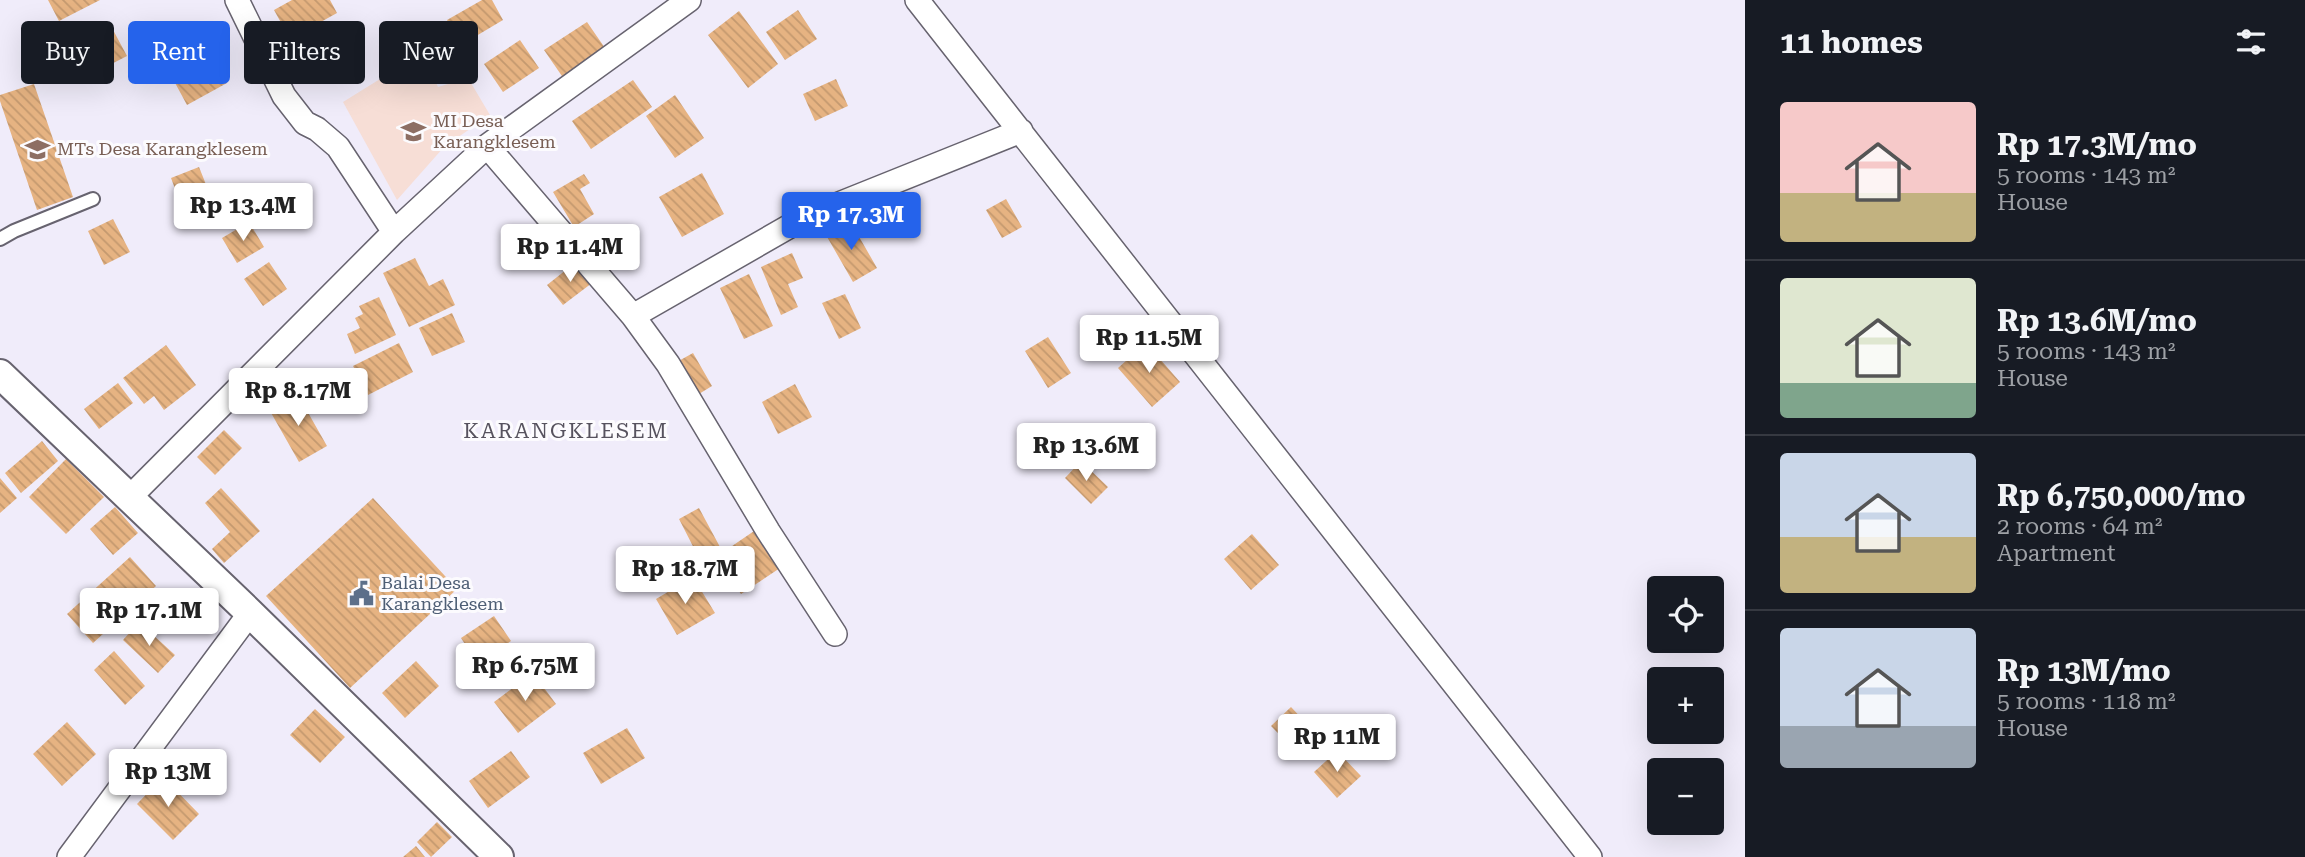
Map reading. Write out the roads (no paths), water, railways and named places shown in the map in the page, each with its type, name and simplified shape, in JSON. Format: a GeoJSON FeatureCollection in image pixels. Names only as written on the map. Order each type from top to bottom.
{"type":"FeatureCollection","features":[{"type":"Feature","properties":{"kind":"street"},"geometry":{"type":"LineString","coordinates":[[237,0],[284,96],[305,122],[338,147],[394,232]]}},
{"type":"Feature","properties":{"kind":"street"},"geometry":{"type":"LineString","coordinates":[[130,497],[394,232],[486,146],[689,0]]}},
{"type":"Feature","properties":{"kind":"street"},"geometry":{"type":"LineString","coordinates":[[917,0],[1590,857]]}},
{"type":"Feature","properties":{"kind":"street"},"geometry":{"type":"LineString","coordinates":[[634,316],[804,218],[1021,131]]}},
{"type":"Feature","properties":{"kind":"street"},"geometry":{"type":"LineString","coordinates":[[486,146],[634,316],[668,364],[768,531],[835,634]]}},
{"type":"Feature","properties":{"kind":"street"},"geometry":{"type":"LineString","coordinates":[[0,374],[250,612],[499,857]]}},
{"type":"Feature","properties":{"kind":"street"},"geometry":{"type":"LineString","coordinates":[[69,857],[250,612]]}},
{"type":"Feature","properties":{"kind":"lane"},"geometry":{"type":"LineString","coordinates":[[0,239],[93,200]]}},
{"type":"Feature","properties":{"kind":"place","name":"MI Desa Karangklesem"},"geometry":{"type":"Point","coordinates":[413,131]}},
{"type":"Feature","properties":{"kind":"place","name":"MTs Desa Karangklesem"},"geometry":{"type":"Point","coordinates":[37,149]}},
{"type":"Feature","properties":{"kind":"place","name":"Balai Desa Karangklesem"},"geometry":{"type":"Point","coordinates":[361,593]}},
{"type":"Feature","properties":{"kind":"district","name":"KARANGKLESEM"},"geometry":{"type":"Point","coordinates":[566,431]}}]}
